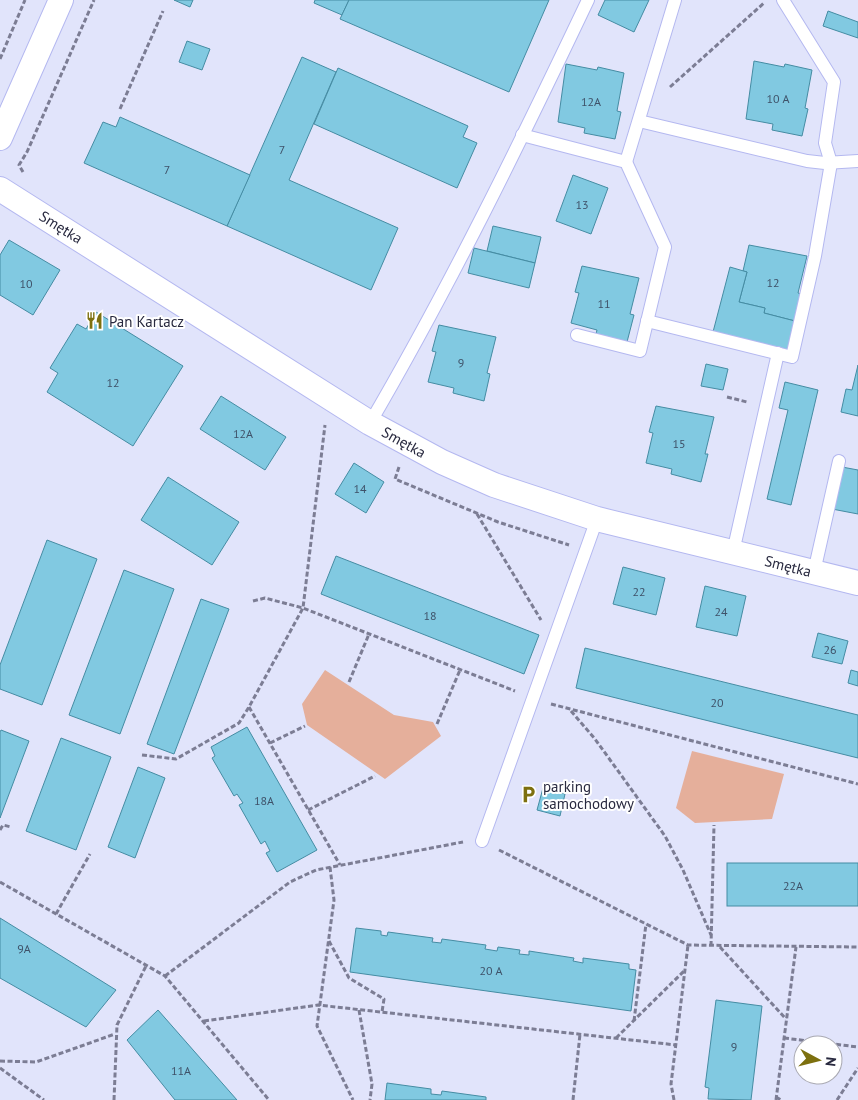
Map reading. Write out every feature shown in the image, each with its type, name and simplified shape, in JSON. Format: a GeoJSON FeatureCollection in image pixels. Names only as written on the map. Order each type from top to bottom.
{"type":"FeatureCollection","features":[{"type":"Feature","properties":{"kind":"street"},"geometry":{"type":"LineString","coordinates":[[0,138],[61,0]]}},
{"type":"Feature","properties":{"kind":"street","name":"Smętka"},"geometry":{"type":"LineString","coordinates":[[0,189],[370,423],[442,462],[477,477],[597,519],[858,583]]}},
{"type":"Feature","properties":{"kind":"lane"},"geometry":{"type":"LineString","coordinates":[[370,423],[428,320],[588,0]]}},
{"type":"Feature","properties":{"kind":"lane"},"geometry":{"type":"LineString","coordinates":[[577,334],[640,351],[665,247],[626,162],[675,0]]}},
{"type":"Feature","properties":{"kind":"lane"},"geometry":{"type":"LineString","coordinates":[[647,321],[792,357],[815,256],[831,163],[825,143],[834,82],[783,0]]}},
{"type":"Feature","properties":{"kind":"lane"},"geometry":{"type":"LineString","coordinates":[[640,117],[808,161],[831,163],[858,161]]}},
{"type":"Feature","properties":{"kind":"lane"},"geometry":{"type":"LineString","coordinates":[[522,135],[626,162]]}},
{"type":"Feature","properties":{"kind":"lane"},"geometry":{"type":"LineString","coordinates":[[733,552],[778,353]]}},
{"type":"Feature","properties":{"kind":"lane"},"geometry":{"type":"LineString","coordinates":[[814,572],[839,460]]}},
{"type":"Feature","properties":{"kind":"lane"},"geometry":{"type":"LineString","coordinates":[[482,841],[597,519]]}},
{"type":"Feature","properties":{"kind":"path"},"geometry":{"type":"LineString","coordinates":[[0,59],[25,0]]}},
{"type":"Feature","properties":{"kind":"path"},"geometry":{"type":"LineString","coordinates":[[27,175],[21,170],[21,161],[27,152],[94,0]]}},
{"type":"Feature","properties":{"kind":"path"},"geometry":{"type":"LineString","coordinates":[[640,117],[767,0]]}},
{"type":"Feature","properties":{"kind":"path"},"geometry":{"type":"LineString","coordinates":[[120,109],[163,11]]}},
{"type":"Feature","properties":{"kind":"path"},"geometry":{"type":"LineString","coordinates":[[142,755],[176,759],[239,723],[303,608],[326,417]]}},
{"type":"Feature","properties":{"kind":"path"},"geometry":{"type":"LineString","coordinates":[[476,514],[554,642]]}},
{"type":"Feature","properties":{"kind":"path"},"geometry":{"type":"LineString","coordinates":[[253,602],[265,598],[303,608],[533,699],[858,784]]}},
{"type":"Feature","properties":{"kind":"path"},"geometry":{"type":"LineString","coordinates":[[349,682],[368,634]]}},
{"type":"Feature","properties":{"kind":"path"},"geometry":{"type":"LineString","coordinates":[[437,724],[460,670]]}},
{"type":"Feature","properties":{"kind":"path"},"geometry":{"type":"LineString","coordinates":[[249,707],[340,865]]}},
{"type":"Feature","properties":{"kind":"path"},"geometry":{"type":"LineString","coordinates":[[570,710],[595,739],[665,836],[683,870],[711,935]]}},
{"type":"Feature","properties":{"kind":"path"},"geometry":{"type":"LineString","coordinates":[[270,743],[305,726]]}},
{"type":"Feature","properties":{"kind":"path"},"geometry":{"type":"LineString","coordinates":[[308,810],[375,776]]}},
{"type":"Feature","properties":{"kind":"path"},"geometry":{"type":"LineString","coordinates":[[0,830],[3,825],[11,827]]}},
{"type":"Feature","properties":{"kind":"path"},"geometry":{"type":"LineString","coordinates":[[710,946],[714,825]]}},
{"type":"Feature","properties":{"kind":"path"},"geometry":{"type":"LineString","coordinates":[[165,976],[290,882],[316,870],[458,842],[482,841],[688,945],[720,947],[858,947]]}},
{"type":"Feature","properties":{"kind":"path"},"geometry":{"type":"LineString","coordinates":[[56,914],[90,854]]}},
{"type":"Feature","properties":{"kind":"path"},"geometry":{"type":"LineString","coordinates":[[330,867],[334,900],[318,1005],[317,1026],[353,1100]]}},
{"type":"Feature","properties":{"kind":"path"},"geometry":{"type":"LineString","coordinates":[[0,882],[165,976],[269,1100]]}},
{"type":"Feature","properties":{"kind":"path"},"geometry":{"type":"LineString","coordinates":[[634,1021],[646,924]]}},
{"type":"Feature","properties":{"kind":"path"},"geometry":{"type":"LineString","coordinates":[[329,940],[348,978],[384,999],[382,1012]]}},
{"type":"Feature","properties":{"kind":"path"},"geometry":{"type":"LineString","coordinates":[[674,1100],[671,1084],[688,945]]}},
{"type":"Feature","properties":{"kind":"path"},"geometry":{"type":"LineString","coordinates":[[720,947],[787,1019]]}},
{"type":"Feature","properties":{"kind":"path"},"geometry":{"type":"LineString","coordinates":[[781,1100],[776,1099],[796,947]]}},
{"type":"Feature","properties":{"kind":"path"},"geometry":{"type":"LineString","coordinates":[[114,1100],[115,1034],[117,1025],[146,966]]}},
{"type":"Feature","properties":{"kind":"path"},"geometry":{"type":"LineString","coordinates":[[616,1038],[685,970]]}},
{"type":"Feature","properties":{"kind":"path"},"geometry":{"type":"LineString","coordinates":[[204,1021],[318,1005],[676,1045]]}},
{"type":"Feature","properties":{"kind":"path"},"geometry":{"type":"LineString","coordinates":[[359,1010],[372,1084],[370,1100]]}},
{"type":"Feature","properties":{"kind":"path"},"geometry":{"type":"LineString","coordinates":[[0,1062],[36,1062],[115,1034]]}},
{"type":"Feature","properties":{"kind":"path"},"geometry":{"type":"LineString","coordinates":[[573,1100],[580,1034]]}},
{"type":"Feature","properties":{"kind":"path"},"geometry":{"type":"LineString","coordinates":[[784,1038],[858,1047]]}},
{"type":"Feature","properties":{"kind":"path"},"geometry":{"type":"LineString","coordinates":[[0,1068],[44,1100]]}},
{"type":"Feature","properties":{"kind":"path"},"geometry":{"type":"LineString","coordinates":[[837,1100],[858,1068]]}},
{"type":"Feature","properties":{"kind":"shaded area"},"geometry":{"type":"Polygon","coordinates":[[[325,670],[394,715],[433,722],[441,736],[385,779],[307,725],[302,704],[325,670]]]}},
{"type":"Feature","properties":{"kind":"shaded area"},"geometry":{"type":"Polygon","coordinates":[[[692,751],[784,774],[772,819],[695,823],[676,808],[692,751]]]}},
{"type":"Feature","properties":{"kind":"building"},"geometry":{"type":"Polygon","coordinates":[[[174,0],[193,0],[190,7],[174,0]]]}},
{"type":"Feature","properties":{"kind":"building"},"geometry":{"type":"Polygon","coordinates":[[[315,0],[349,0],[342,15],[314,3],[315,0]]]}},
{"type":"Feature","properties":{"kind":"building"},"geometry":{"type":"Polygon","coordinates":[[[349,0],[549,0],[509,92],[340,19],[349,0]]]}},
{"type":"Feature","properties":{"kind":"building"},"geometry":{"type":"Polygon","coordinates":[[[605,0],[649,0],[634,32],[598,15],[605,0]]]}},
{"type":"Feature","properties":{"kind":"building"},"geometry":{"type":"Polygon","coordinates":[[[828,11],[858,22],[858,38],[823,26],[828,11]]]}},
{"type":"Feature","properties":{"kind":"building"},"geometry":{"type":"Polygon","coordinates":[[[187,41],[210,49],[202,70],[179,62],[187,41]]]}},
{"type":"Feature","properties":{"kind":"building"},"geometry":{"type":"Polygon","coordinates":[[[302,57],[336,72],[289,180],[398,228],[371,290],[227,226],[302,57]]]}},
{"type":"Feature","properties":{"kind":"building"},"geometry":{"type":"Polygon","coordinates":[[[754,61],[784,67],[785,64],[812,70],[805,108],[808,109],[802,136],[772,130],[773,124],[746,119],[754,61]]]}},
{"type":"Feature","properties":{"kind":"building"},"geometry":{"type":"Polygon","coordinates":[[[566,64],[597,70],[598,67],[624,73],[617,111],[621,112],[615,139],[584,133],[585,128],[558,122],[566,64]]]}},
{"type":"Feature","properties":{"kind":"building"},"geometry":{"type":"Polygon","coordinates":[[[338,68],[468,126],[463,137],[477,143],[457,188],[314,124],[338,68]]]}},
{"type":"Feature","properties":{"kind":"building"},"geometry":{"type":"Polygon","coordinates":[[[120,117],[250,175],[227,226],[84,163],[103,122],[116,127],[120,117]]]}},
{"type":"Feature","properties":{"kind":"building"},"geometry":{"type":"Polygon","coordinates":[[[573,175],[608,188],[591,234],[556,221],[573,175]]]}},
{"type":"Feature","properties":{"kind":"building"},"geometry":{"type":"Polygon","coordinates":[[[493,226],[541,237],[535,263],[487,251],[493,226]]]}},
{"type":"Feature","properties":{"kind":"building"},"geometry":{"type":"Polygon","coordinates":[[[9,240],[60,270],[33,315],[0,295],[0,255],[9,240]]]}},
{"type":"Feature","properties":{"kind":"building"},"geometry":{"type":"Polygon","coordinates":[[[749,245],[807,256],[798,293],[802,294],[795,321],[764,313],[765,308],[739,302],[747,272],[743,271],[749,245]]]}},
{"type":"Feature","properties":{"kind":"building"},"geometry":{"type":"Polygon","coordinates":[[[474,248],[535,263],[529,288],[468,273],[474,248]]]}},
{"type":"Feature","properties":{"kind":"building"},"geometry":{"type":"Polygon","coordinates":[[[582,266],[639,278],[630,314],[634,315],[627,342],[596,334],[597,330],[571,323],[579,293],[575,292],[582,266]]]}},
{"type":"Feature","properties":{"kind":"building"},"geometry":{"type":"Polygon","coordinates":[[[730,267],[747,272],[739,302],[765,308],[764,313],[795,321],[788,351],[713,332],[730,267]]]}},
{"type":"Feature","properties":{"kind":"building"},"geometry":{"type":"Polygon","coordinates":[[[96,312],[183,366],[133,446],[47,392],[58,373],[50,368],[77,324],[86,329],[96,312]]]}},
{"type":"Feature","properties":{"kind":"building"},"geometry":{"type":"Polygon","coordinates":[[[439,325],[496,337],[487,373],[490,374],[484,401],[453,393],[454,388],[428,382],[436,352],[432,351],[439,325]]]}},
{"type":"Feature","properties":{"kind":"building"},"geometry":{"type":"Polygon","coordinates":[[[706,364],[728,369],[723,390],[701,386],[706,364]]]}},
{"type":"Feature","properties":{"kind":"building"},"geometry":{"type":"Polygon","coordinates":[[[858,365],[858,416],[841,412],[846,389],[852,390],[858,365]]]}},
{"type":"Feature","properties":{"kind":"building"},"geometry":{"type":"Polygon","coordinates":[[[785,382],[818,390],[791,505],[767,499],[788,410],[779,408],[785,382]]]}},
{"type":"Feature","properties":{"kind":"building"},"geometry":{"type":"Polygon","coordinates":[[[221,396],[286,437],[265,470],[200,429],[221,396]]]}},
{"type":"Feature","properties":{"kind":"building"},"geometry":{"type":"Polygon","coordinates":[[[656,406],[714,417],[705,454],[708,454],[701,482],[671,474],[672,469],[646,463],[653,433],[649,432],[656,406]]]}},
{"type":"Feature","properties":{"kind":"building"},"geometry":{"type":"Polygon","coordinates":[[[354,463],[384,482],[366,513],[335,494],[354,463]]]}},
{"type":"Feature","properties":{"kind":"building"},"geometry":{"type":"Polygon","coordinates":[[[842,467],[858,470],[858,514],[832,509],[842,467]]]}},
{"type":"Feature","properties":{"kind":"building"},"geometry":{"type":"Polygon","coordinates":[[[168,477],[239,522],[212,565],[141,520],[168,477]]]}},
{"type":"Feature","properties":{"kind":"building"},"geometry":{"type":"Polygon","coordinates":[[[47,540],[97,559],[42,705],[0,689],[0,665],[47,540]]]}},
{"type":"Feature","properties":{"kind":"building"},"geometry":{"type":"Polygon","coordinates":[[[336,556],[539,635],[524,674],[321,594],[336,556]]]}},
{"type":"Feature","properties":{"kind":"building"},"geometry":{"type":"Polygon","coordinates":[[[623,567],[665,578],[656,615],[613,604],[623,567]]]}},
{"type":"Feature","properties":{"kind":"building"},"geometry":{"type":"Polygon","coordinates":[[[124,570],[174,589],[120,734],[69,715],[124,570]]]}},
{"type":"Feature","properties":{"kind":"building"},"geometry":{"type":"Polygon","coordinates":[[[705,586],[746,596],[737,636],[696,627],[705,586]]]}},
{"type":"Feature","properties":{"kind":"building"},"geometry":{"type":"Polygon","coordinates":[[[201,599],[229,609],[174,754],[147,744],[201,599]]]}},
{"type":"Feature","properties":{"kind":"building"},"geometry":{"type":"Polygon","coordinates":[[[818,633],[848,641],[842,664],[812,657],[818,633]]]}},
{"type":"Feature","properties":{"kind":"building"},"geometry":{"type":"Polygon","coordinates":[[[585,648],[858,715],[858,758],[576,688],[585,648]]]}},
{"type":"Feature","properties":{"kind":"building"},"geometry":{"type":"Polygon","coordinates":[[[851,670],[858,672],[858,686],[848,683],[851,670]]]}},
{"type":"Feature","properties":{"kind":"building"},"geometry":{"type":"Polygon","coordinates":[[[247,727],[317,850],[277,872],[266,853],[270,851],[265,841],[261,844],[239,805],[243,803],[237,794],[234,796],[212,758],[215,756],[211,747],[247,727]]]}},
{"type":"Feature","properties":{"kind":"building"},"geometry":{"type":"Polygon","coordinates":[[[1,730],[29,741],[0,818],[0,732],[1,730]]]}},
{"type":"Feature","properties":{"kind":"building"},"geometry":{"type":"Polygon","coordinates":[[[61,738],[111,757],[76,850],[26,831],[61,738]]]}},
{"type":"Feature","properties":{"kind":"building"},"geometry":{"type":"Polygon","coordinates":[[[138,767],[165,778],[135,858],[108,847],[138,767]]]}},
{"type":"Feature","properties":{"kind":"building"},"geometry":{"type":"Polygon","coordinates":[[[543,788],[565,794],[560,816],[537,810],[543,788]]]}},
{"type":"Feature","properties":{"kind":"building"},"geometry":{"type":"Polygon","coordinates":[[[727,863],[858,863],[858,906],[727,906],[727,863]]]}},
{"type":"Feature","properties":{"kind":"building"},"geometry":{"type":"Polygon","coordinates":[[[0,918],[116,990],[86,1027],[0,978],[0,918]]]}},
{"type":"Feature","properties":{"kind":"building"},"geometry":{"type":"Polygon","coordinates":[[[356,928],[381,931],[381,935],[387,936],[388,932],[433,938],[432,942],[441,943],[442,939],[486,945],[485,949],[497,951],[498,947],[520,950],[519,954],[529,955],[529,951],[574,958],[573,961],[583,963],[583,958],[629,964],[629,969],[636,970],[631,1011],[350,972],[356,928]]]}},
{"type":"Feature","properties":{"kind":"building"},"geometry":{"type":"Polygon","coordinates":[[[716,1000],[762,1006],[751,1100],[708,1099],[709,1088],[705,1087],[716,1000]]]}},
{"type":"Feature","properties":{"kind":"building"},"geometry":{"type":"Polygon","coordinates":[[[158,1010],[237,1100],[175,1100],[127,1040],[158,1010]]]}},
{"type":"Feature","properties":{"kind":"building"},"geometry":{"type":"Polygon","coordinates":[[[387,1083],[431,1089],[431,1094],[441,1095],[442,1091],[486,1097],[486,1100],[385,1100],[387,1083]]]}},
{"type":"Feature","properties":{"kind":"place","name":"Pan Kartacz"},"geometry":{"type":"Point","coordinates":[95,321]}},
{"type":"Feature","properties":{"kind":"place","name":"parking samochodowy"},"geometry":{"type":"Point","coordinates":[529,795]}}]}
